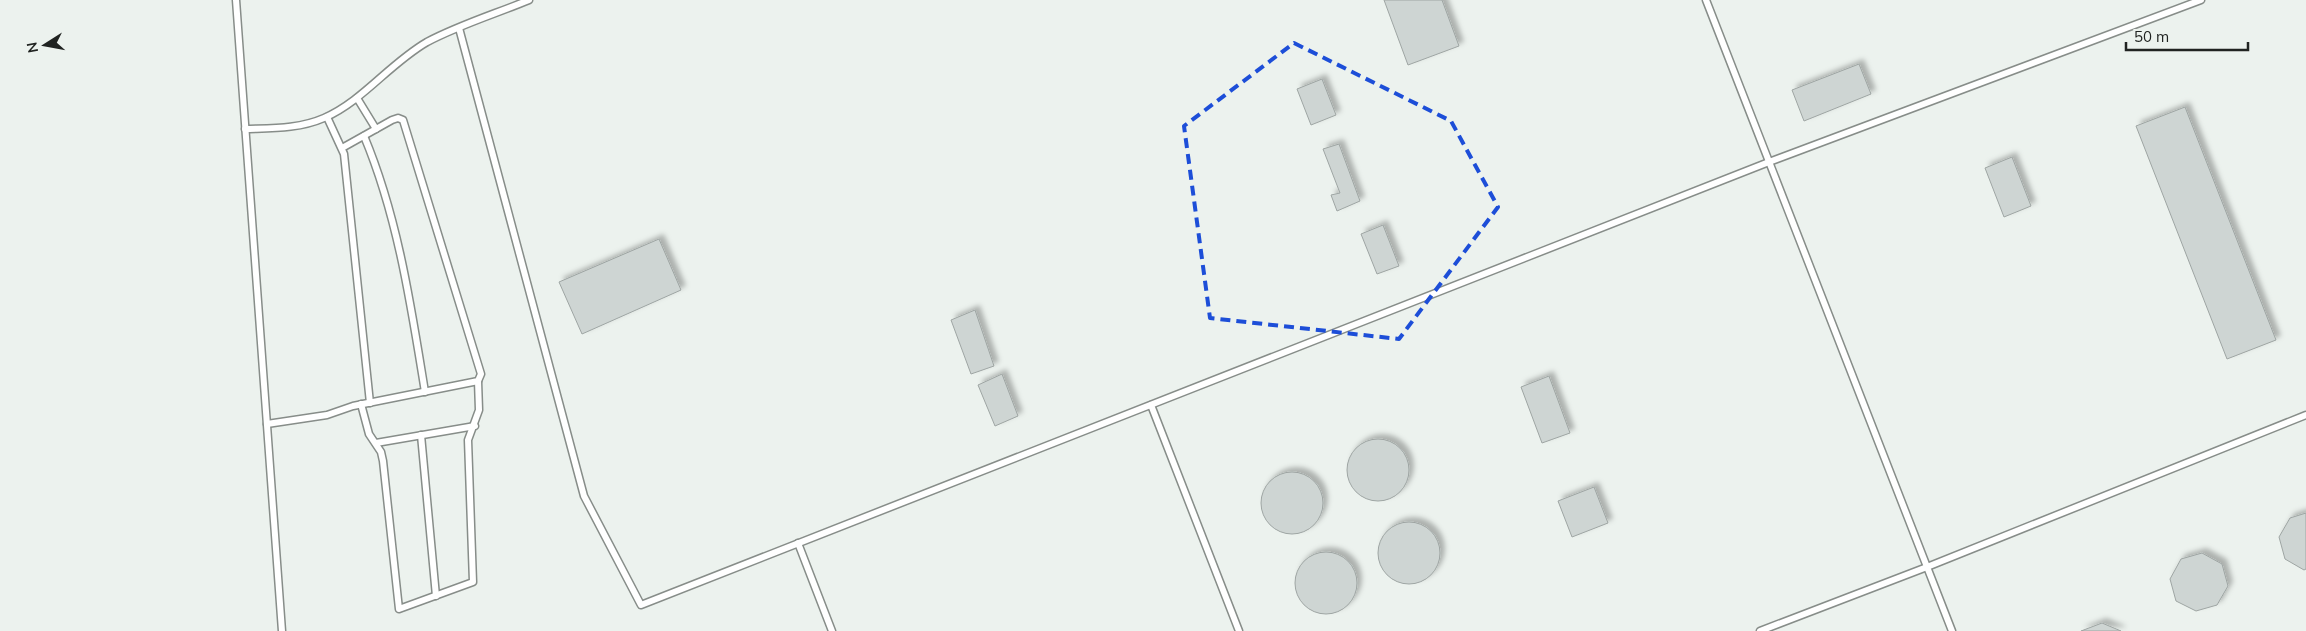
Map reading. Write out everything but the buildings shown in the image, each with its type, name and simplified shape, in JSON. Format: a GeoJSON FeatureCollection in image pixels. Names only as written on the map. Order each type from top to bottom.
{"type":"FeatureCollection","features":[{"type":"Feature","properties":{"kind":"lane"},"geometry":{"type":"LineString","coordinates":[[236,0],[282,631]]}},
{"type":"Feature","properties":{"kind":"lane"},"geometry":{"type":"LineString","coordinates":[[245,129],[293,127],[325,118],[356,98],[398,61],[428,42],[529,0]]}},
{"type":"Feature","properties":{"kind":"lane"},"geometry":{"type":"LineString","coordinates":[[1706,0],[1952,631]]}},
{"type":"Feature","properties":{"kind":"lane"},"geometry":{"type":"LineString","coordinates":[[459,28],[584,496],[641,605],[1769,162],[2201,0]]}},
{"type":"Feature","properties":{"kind":"lane"},"geometry":{"type":"LineString","coordinates":[[356,98],[376,129]]}},
{"type":"Feature","properties":{"kind":"lane"},"geometry":{"type":"LineString","coordinates":[[325,118],[342,148],[348,185],[370,403]]}},
{"type":"Feature","properties":{"kind":"lane"},"geometry":{"type":"LineString","coordinates":[[342,148],[398,118],[402,120],[406,126],[470,334],[481,374],[478,381],[479,410],[475,426],[468,440],[473,582],[399,609],[383,461],[376,443],[365,424],[361,404]]}},
{"type":"Feature","properties":{"kind":"lane"},"geometry":{"type":"LineString","coordinates":[[364,136],[380,173],[408,291],[425,392]]}},
{"type":"Feature","properties":{"kind":"lane"},"geometry":{"type":"LineString","coordinates":[[267,424],[327,415],[352,406],[478,381]]}},
{"type":"Feature","properties":{"kind":"lane"},"geometry":{"type":"LineString","coordinates":[[1151,405],[1239,631]]}},
{"type":"Feature","properties":{"kind":"lane"},"geometry":{"type":"LineString","coordinates":[[1760,631],[1927,567],[2306,415]]}},
{"type":"Feature","properties":{"kind":"lane"},"geometry":{"type":"LineString","coordinates":[[376,443],[475,426]]}},
{"type":"Feature","properties":{"kind":"lane"},"geometry":{"type":"LineString","coordinates":[[421,435],[436,596]]}},
{"type":"Feature","properties":{"kind":"lane"},"geometry":{"type":"LineString","coordinates":[[798,543],[832,631]]}},
{"type":"Feature","properties":{"kind":"highlighted area"},"geometry":{"type":"Polygon","coordinates":[[[1294,43],[1451,121],[1498,207],[1399,339],[1210,318],[1184,126],[1294,43]]]}}]}
